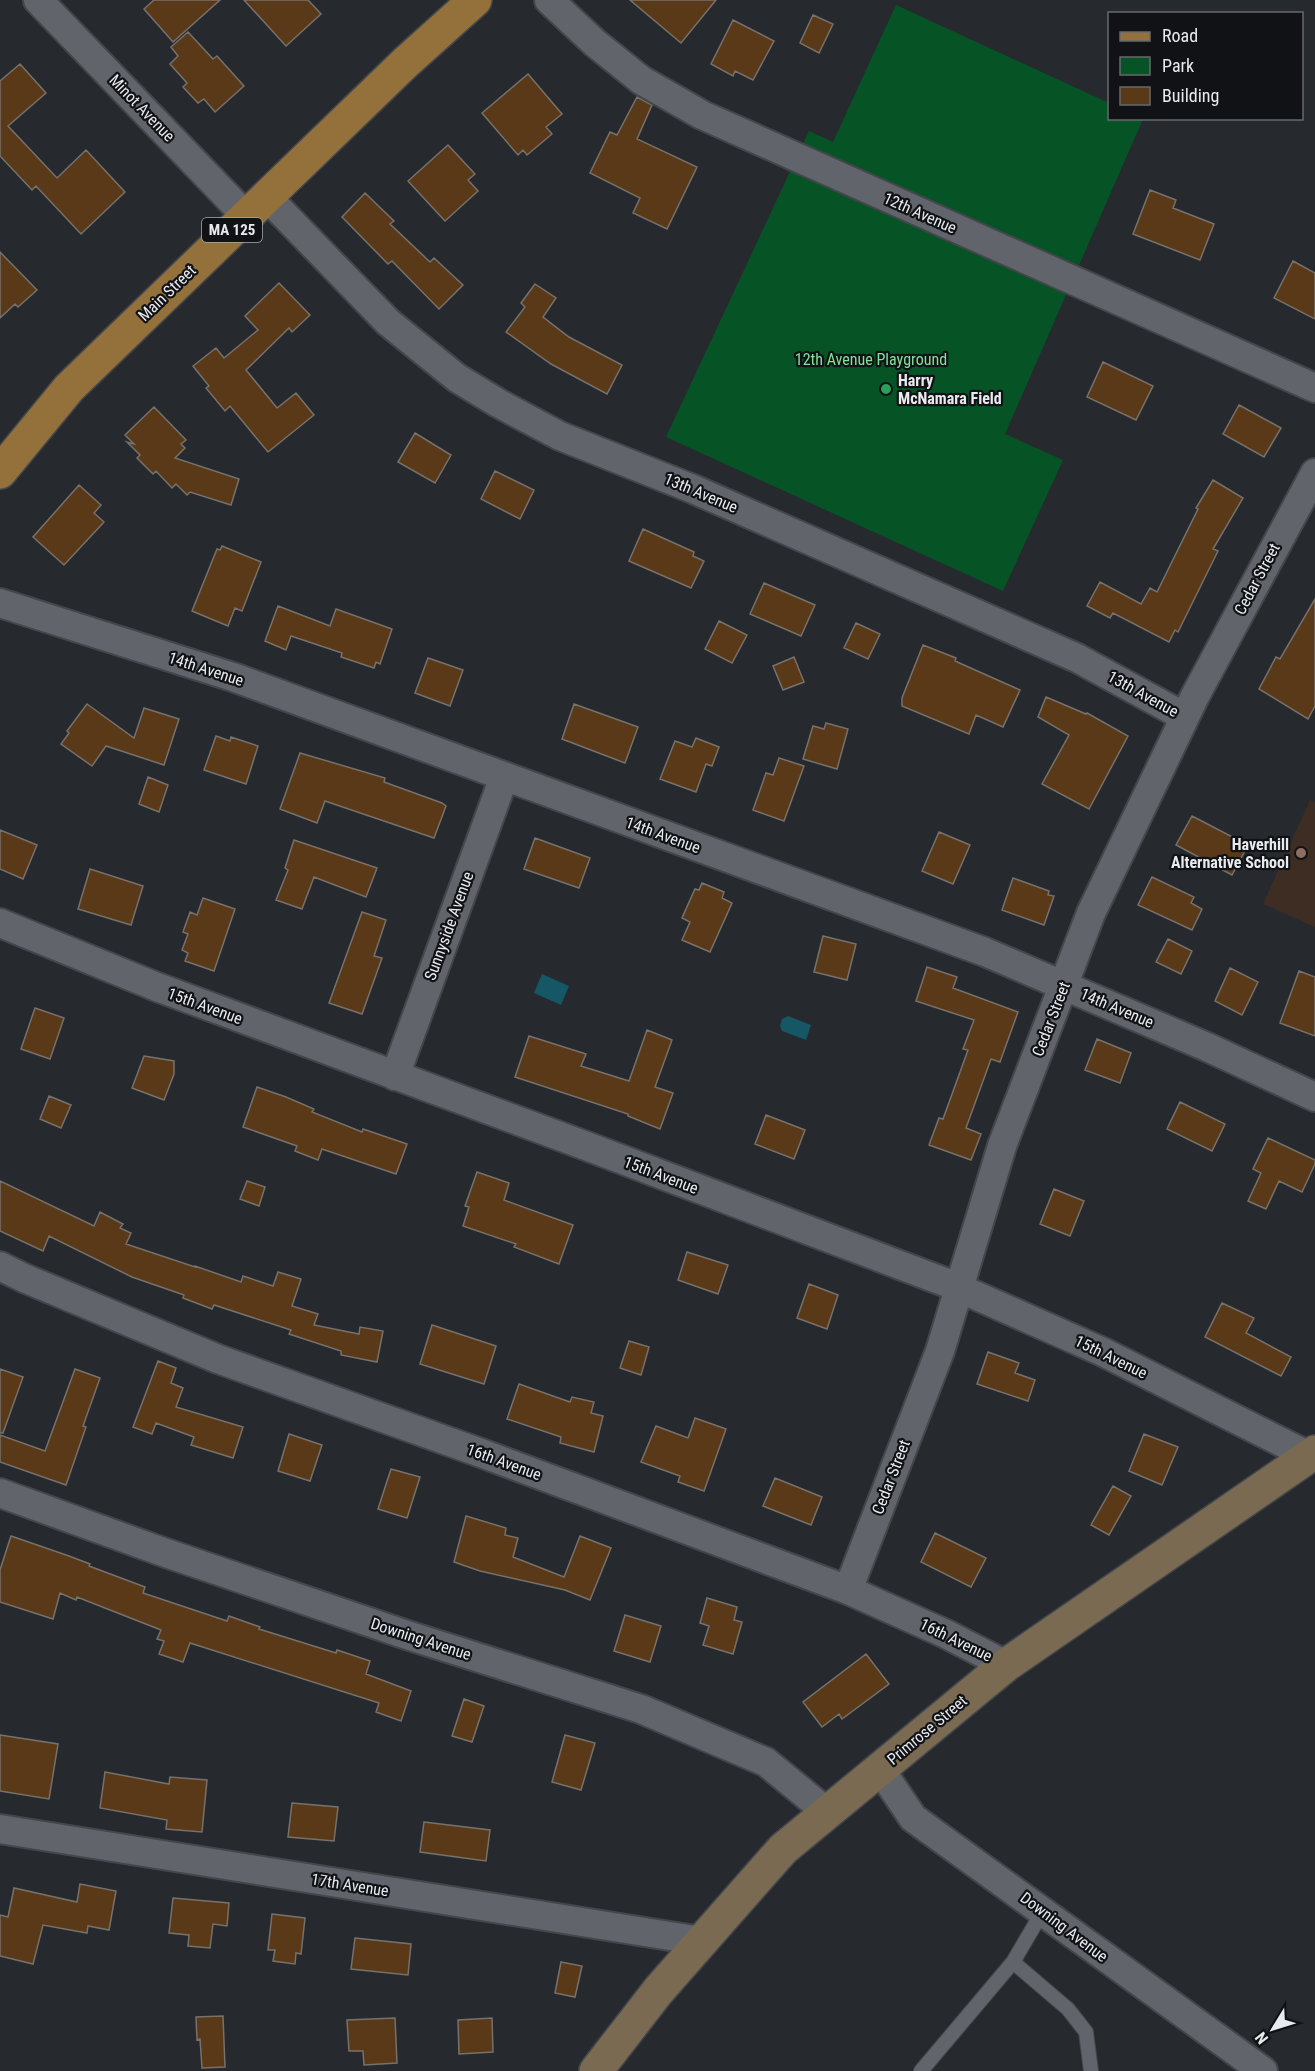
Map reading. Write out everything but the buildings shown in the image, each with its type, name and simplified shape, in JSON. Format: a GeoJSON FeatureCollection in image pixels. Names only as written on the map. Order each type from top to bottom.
{"type":"FeatureCollection","features":[{"type":"Feature","properties":{"kind":"main road","name":"Main Street"},"geometry":{"type":"LineString","coordinates":[[0,472],[69,388],[405,63],[475,0]]}},
{"type":"Feature","properties":{"kind":"main road","name":"Primrose Street"},"geometry":{"type":"LineString","coordinates":[[596,2071],[658,1991],[783,1849],[1006,1665],[1312,1454]]}},
{"type":"Feature","properties":{"kind":"street","name":"Minot Avenue"},"geometry":{"type":"LineString","coordinates":[[38,0],[256,206]]}},
{"type":"Feature","properties":{"kind":"street","name":"12th Avenue"},"geometry":{"type":"LineString","coordinates":[[549,0],[595,43],[640,80],[702,115],[1315,388]]}},
{"type":"Feature","properties":{"kind":"street","name":"13th Avenue"},"geometry":{"type":"LineString","coordinates":[[256,206],[388,322],[457,378],[498,403],[560,435],[704,494],[1077,658],[1185,717]]}},
{"type":"Feature","properties":{"kind":"street","name":"Cedar Street"},"geometry":{"type":"LineString","coordinates":[[848,1590],[940,1351],[1002,1146],[1091,914],[1185,717],[1315,473]]}},
{"type":"Feature","properties":{"kind":"street","name":"14th Avenue"},"geometry":{"type":"LineString","coordinates":[[0,603],[233,677],[985,952],[1207,1047],[1315,1097]]}},
{"type":"Feature","properties":{"kind":"street","name":"Sunnyside Avenue"},"geometry":{"type":"LineString","coordinates":[[395,1076],[504,777]]}},
{"type":"Feature","properties":{"kind":"street","name":"15th Avenue"},"geometry":{"type":"LineString","coordinates":[[0,923],[157,987],[589,1147],[958,1288],[1103,1352],[1312,1454]]}},
{"type":"Feature","properties":{"kind":"street","name":"16th Avenue"},"geometry":{"type":"LineString","coordinates":[[0,1266],[218,1359],[482,1453],[848,1590],[946,1634],[1006,1665]]}},
{"type":"Feature","properties":{"kind":"street","name":"Downing Avenue"},"geometry":{"type":"LineString","coordinates":[[0,1493],[399,1633],[641,1708],[766,1762],[828,1813]]}},
{"type":"Feature","properties":{"kind":"street","name":"Downing Avenue"},"geometry":{"type":"LineString","coordinates":[[880,1769],[913,1818],[1263,2071]]}},
{"type":"Feature","properties":{"kind":"street","name":"17th Avenue"},"geometry":{"type":"LineString","coordinates":[[0,1829],[701,1941]]}},
{"type":"Feature","properties":{"kind":"lane"},"geometry":{"type":"LineString","coordinates":[[921,2071],[1013,1962],[1043,1911]]}},
{"type":"Feature","properties":{"kind":"lane"},"geometry":{"type":"LineString","coordinates":[[1013,1962],[1068,2009],[1086,2032],[1091,2071]]}},
{"type":"Feature","properties":{"kind":"shaded area","name":"Haverhill Alternative School"},"geometry":{"type":"Polygon","coordinates":[[[1310,800],[1315,802],[1315,927],[1263,904],[1310,800]]]}},
{"type":"Feature","properties":{"kind":"green space","name":"12th Avenue Playground"},"geometry":{"type":"Polygon","coordinates":[[[896,5],[1108,103],[1108,120],[1143,120],[1005,434],[1063,460],[1003,591],[666,437],[809,131],[833,142],[896,5]]]}},
{"type":"Feature","properties":{"kind":"water"},"geometry":{"type":"Polygon","coordinates":[[[542,974],[569,986],[561,1005],[534,993],[542,974]]]}},
{"type":"Feature","properties":{"kind":"water"},"geometry":{"type":"Polygon","coordinates":[[[788,1016],[811,1025],[806,1040],[782,1031],[780,1026],[782,1019],[788,1016]]]}},
{"type":"Feature","properties":{"kind":"place","name":"Harry McNamara Field"},"geometry":{"type":"Point","coordinates":[886,389]}},
{"type":"Feature","properties":{"kind":"place","name":"Haverhill Alternative School"},"geometry":{"type":"Point","coordinates":[1301,853]}}]}
